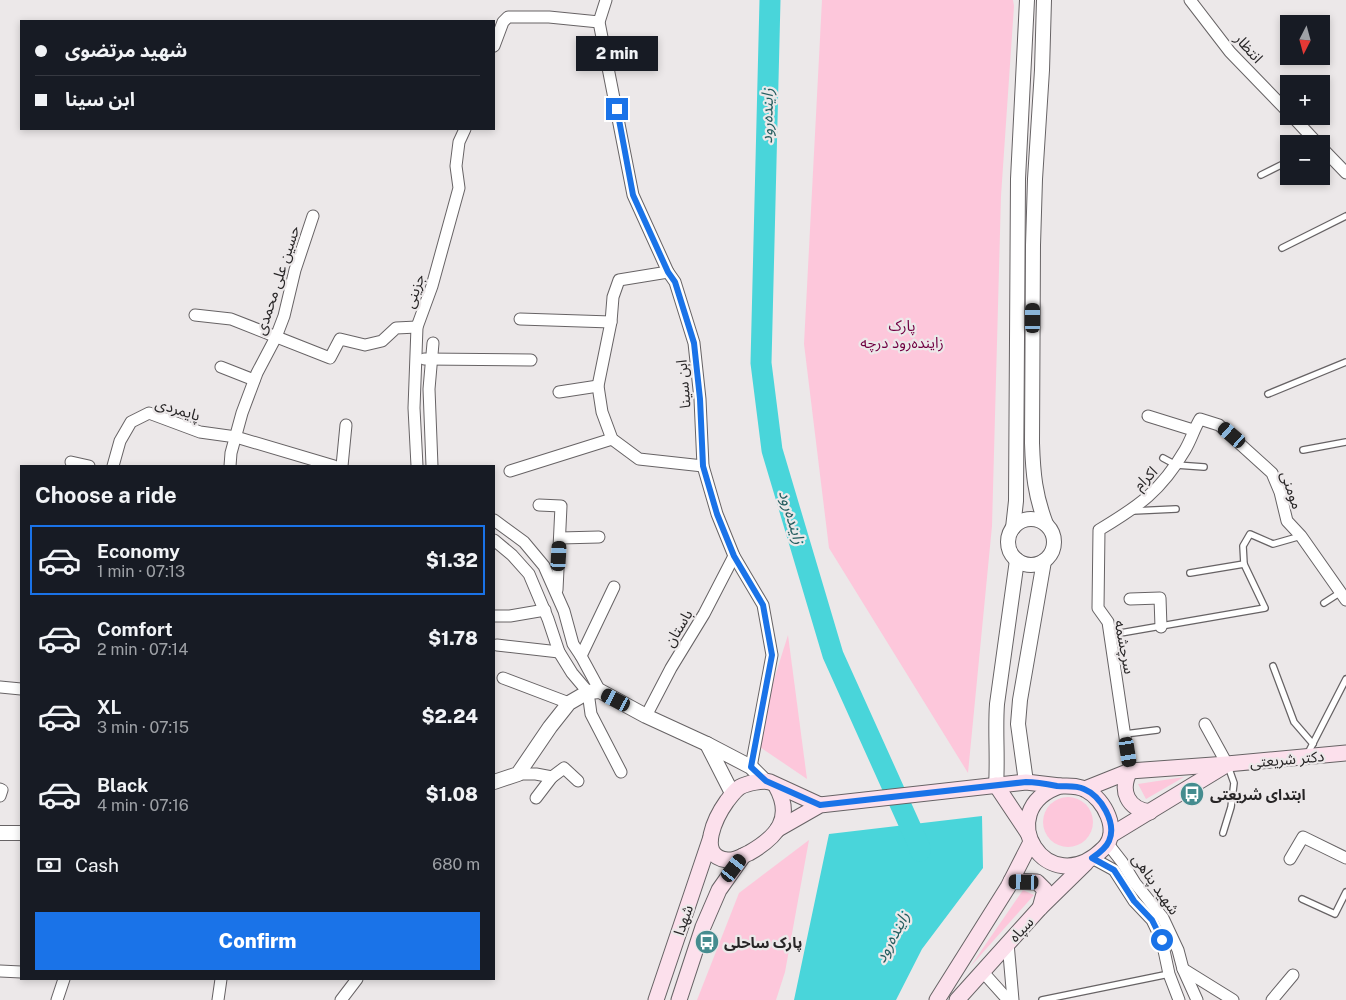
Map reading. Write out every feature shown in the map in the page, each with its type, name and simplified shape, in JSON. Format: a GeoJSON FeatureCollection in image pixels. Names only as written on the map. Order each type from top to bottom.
{"type":"FeatureCollection","features":[{"type":"Feature","properties":{"kind":"main road","name":"دکتر شریعتی"},"geometry":{"type":"LineString","coordinates":[[1085,789],[1130,771],[1227,764],[1310,750],[1346,753]]}},
{"type":"Feature","properties":{"kind":"main road","name":"دکتر شریعتی"},"geometry":{"type":"LineString","coordinates":[[1110,839],[1227,764]]}},
{"type":"Feature","properties":{"kind":"main road"},"geometry":{"type":"LineString","coordinates":[[1130,771],[1126,778],[1125,786],[1130,801],[1142,811],[1150,812]]}},
{"type":"Feature","properties":{"kind":"main road"},"geometry":{"type":"LineString","coordinates":[[778,829],[820,805],[996,784],[1026,782],[1073,786],[1085,789],[1097,797],[1105,808],[1110,839],[1090,860],[1078,865],[1066,866],[1055,864],[1037,852],[996,784]]}},
{"type":"Feature","properties":{"kind":"main road"},"geometry":{"type":"LineString","coordinates":[[771,783],[781,794],[783,806],[783,819],[778,829],[769,839],[743,856],[734,860],[718,858],[712,850],[710,840],[712,829],[718,815],[732,794],[740,787],[771,783],[820,805]]}},
{"type":"Feature","properties":{"kind":"main road"},"geometry":{"type":"LineString","coordinates":[[1029,837],[1028,822],[1034,803],[1046,792],[1060,786]]}},
{"type":"Feature","properties":{"kind":"main road","name":"سپاه"},"geometry":{"type":"LineString","coordinates":[[937,1000],[1011,881],[1029,837]]}},
{"type":"Feature","properties":{"kind":"main road","name":"شهدا"},"geometry":{"type":"LineString","coordinates":[[656,1000],[710,840]]}},
{"type":"Feature","properties":{"kind":"main road","name":"شهدا"},"geometry":{"type":"LineString","coordinates":[[679,1000],[703,927],[719,890],[743,856]]}},
{"type":"Feature","properties":{"kind":"main road","name":"سپاه"},"geometry":{"type":"LineString","coordinates":[[957,1000],[1039,909],[1090,860]]}},
{"type":"Feature","properties":{"kind":"main road"},"geometry":{"type":"LineString","coordinates":[[1011,881],[1037,882],[1045,890],[1039,909]]}},
{"type":"Feature","properties":{"kind":"street","name":"ابن سینا"},"geometry":{"type":"LineString","coordinates":[[606,0],[599,22],[633,195],[668,272],[675,282],[694,343],[700,399],[703,466],[717,514],[734,556],[763,605],[772,655],[751,767]]}},
{"type":"Feature","properties":{"kind":"street"},"geometry":{"type":"LineString","coordinates":[[1027,0],[1018,179],[1016,501],[1013,528],[1008,541],[1009,548],[1017,560],[1031,565],[1044,561]]}},
{"type":"Feature","properties":{"kind":"street"},"geometry":{"type":"LineString","coordinates":[[1044,0],[1033,236],[1032,443],[1033,472],[1037,500],[1046,524]]}},
{"type":"Feature","properties":{"kind":"street","name":"انتظار"},"geometry":{"type":"LineString","coordinates":[[1190,0],[1230,52],[1280,104]]}},
{"type":"Feature","properties":{"kind":"street"},"geometry":{"type":"LineString","coordinates":[[495,43],[502,22],[508,17],[516,15],[599,22]]}},
{"type":"Feature","properties":{"kind":"street"},"geometry":{"type":"LineString","coordinates":[[1300,125],[1310,135]]}},
{"type":"Feature","properties":{"kind":"street","name":"جزینی"},"geometry":{"type":"LineString","coordinates":[[417,465],[414,408],[417,327],[432,286],[459,188],[456,166],[459,142],[465,130]]}},
{"type":"Feature","properties":{"kind":"street"},"geometry":{"type":"LineString","coordinates":[[1330,156],[1346,173]]}},
{"type":"Feature","properties":{"kind":"street","name":"حسین علی محمدی"},"geometry":{"type":"LineString","coordinates":[[230,465],[231,453],[254,380],[276,337],[284,316],[295,270],[313,216]]}},
{"type":"Feature","properties":{"kind":"street"},"geometry":{"type":"LineString","coordinates":[[668,272],[619,280],[613,297],[611,322],[598,386],[602,412],[612,439],[639,459],[703,466]]}},
{"type":"Feature","properties":{"kind":"street"},"geometry":{"type":"LineString","coordinates":[[195,315],[231,319],[330,358],[340,339],[365,345],[382,341],[396,328],[417,327]]}},
{"type":"Feature","properties":{"kind":"street"},"geometry":{"type":"LineString","coordinates":[[520,319],[611,322]]}},
{"type":"Feature","properties":{"kind":"street"},"geometry":{"type":"LineString","coordinates":[[430,465],[429,388],[433,343]]}},
{"type":"Feature","properties":{"kind":"street"},"geometry":{"type":"LineString","coordinates":[[415,358],[432,360],[531,360]]}},
{"type":"Feature","properties":{"kind":"street"},"geometry":{"type":"LineString","coordinates":[[221,367],[254,380]]}},
{"type":"Feature","properties":{"kind":"street"},"geometry":{"type":"LineString","coordinates":[[559,392],[598,386]]}},
{"type":"Feature","properties":{"kind":"street","name":"پایمردی"},"geometry":{"type":"LineString","coordinates":[[113,465],[120,441],[131,422],[149,413],[200,432],[236,437],[331,465]]}},
{"type":"Feature","properties":{"kind":"street"},"geometry":{"type":"LineString","coordinates":[[1148,416],[1193,430]]}},
{"type":"Feature","properties":{"kind":"street","name":"مومنی"},"geometry":{"type":"LineString","coordinates":[[1193,430],[1200,419],[1220,425],[1272,473],[1280,492],[1286,521],[1301,536],[1343,596]]}},
{"type":"Feature","properties":{"kind":"street"},"geometry":{"type":"LineString","coordinates":[[342,465],[346,425]]}},
{"type":"Feature","properties":{"kind":"street","name":"اکرام"},"geometry":{"type":"LineString","coordinates":[[1099,530],[1131,511],[1149,497],[1169,477],[1187,448],[1193,430]]}},
{"type":"Feature","properties":{"kind":"street"},"geometry":{"type":"LineString","coordinates":[[510,471],[612,439]]}},
{"type":"Feature","properties":{"kind":"street"},"geometry":{"type":"LineString","coordinates":[[71,462],[84,465]]}},
{"type":"Feature","properties":{"kind":"street"},"geometry":{"type":"LineString","coordinates":[[540,505],[561,506],[557,593]]}},
{"type":"Feature","properties":{"kind":"street"},"geometry":{"type":"LineString","coordinates":[[1013,528],[1025,520],[1040,520],[1051,529],[1055,543],[1053,550],[1044,561],[1020,700],[1018,724],[1026,782]]}},
{"type":"Feature","properties":{"kind":"street"},"geometry":{"type":"LineString","coordinates":[[495,521],[524,542],[544,566],[557,593],[573,644],[581,656],[594,692],[591,714],[620,772]]}},
{"type":"Feature","properties":{"kind":"street","name":"سرچشمه"},"geometry":{"type":"LineString","coordinates":[[1099,530],[1098,608],[1108,622],[1130,771]]}},
{"type":"Feature","properties":{"kind":"street"},"geometry":{"type":"LineString","coordinates":[[560,538],[599,537]]}},
{"type":"Feature","properties":{"kind":"street"},"geometry":{"type":"LineString","coordinates":[[495,541],[512,555],[529,574],[545,610],[559,652],[572,673],[594,692],[708,744],[751,767],[771,783]]}},
{"type":"Feature","properties":{"kind":"street"},"geometry":{"type":"LineString","coordinates":[[512,555],[524,542]]}},
{"type":"Feature","properties":{"kind":"street","name":"باستان"},"geometry":{"type":"LineString","coordinates":[[646,716],[671,668],[704,614],[734,556]]}},
{"type":"Feature","properties":{"kind":"street"},"geometry":{"type":"LineString","coordinates":[[996,784],[995,725],[1017,560]]}},
{"type":"Feature","properties":{"kind":"street"},"geometry":{"type":"LineString","coordinates":[[581,656],[614,587]]}},
{"type":"Feature","properties":{"kind":"street"},"geometry":{"type":"LineString","coordinates":[[1130,599],[1160,598],[1161,627]]}},
{"type":"Feature","properties":{"kind":"street"},"geometry":{"type":"LineString","coordinates":[[495,616],[510,616],[545,610]]}},
{"type":"Feature","properties":{"kind":"street"},"geometry":{"type":"LineString","coordinates":[[497,644],[559,652]]}},
{"type":"Feature","properties":{"kind":"street"},"geometry":{"type":"LineString","coordinates":[[503,678],[569,703]]}},
{"type":"Feature","properties":{"kind":"street"},"geometry":{"type":"LineString","coordinates":[[0,687],[20,689]]}},
{"type":"Feature","properties":{"kind":"street"},"geometry":{"type":"LineString","coordinates":[[518,774],[569,703],[594,692]]}},
{"type":"Feature","properties":{"kind":"street"},"geometry":{"type":"LineString","coordinates":[[1206,724],[1227,764]]}},
{"type":"Feature","properties":{"kind":"street"},"geometry":{"type":"LineString","coordinates":[[708,744],[732,794]]}},
{"type":"Feature","properties":{"kind":"street"},"geometry":{"type":"LineString","coordinates":[[536,798],[552,777],[564,768],[578,781]]}},
{"type":"Feature","properties":{"kind":"street"},"geometry":{"type":"LineString","coordinates":[[495,782],[518,774],[536,774],[552,777]]}},
{"type":"Feature","properties":{"kind":"street"},"geometry":{"type":"LineString","coordinates":[[0,789],[2,790],[0,796]]}},
{"type":"Feature","properties":{"kind":"street"},"geometry":{"type":"LineString","coordinates":[[0,833],[20,833]]}},
{"type":"Feature","properties":{"kind":"street"},"geometry":{"type":"LineString","coordinates":[[1290,859],[1303,837],[1346,858]]}},
{"type":"Feature","properties":{"kind":"street","name":"شهید پناهی"},"geometry":{"type":"LineString","coordinates":[[1110,839],[1135,883],[1163,918],[1178,950],[1183,969],[1197,1000]]}},
{"type":"Feature","properties":{"kind":"street"},"geometry":{"type":"LineString","coordinates":[[1090,860],[1114,870],[1134,901],[1152,920],[1162,940],[1169,974],[1179,1000]]}},
{"type":"Feature","properties":{"kind":"street"},"geometry":{"type":"LineString","coordinates":[[1111,868],[1115,862],[1122,862]]}},
{"type":"Feature","properties":{"kind":"street"},"geometry":{"type":"LineString","coordinates":[[1008,943],[1013,1000]]}},
{"type":"Feature","properties":{"kind":"street"},"geometry":{"type":"LineString","coordinates":[[1169,974],[1183,969],[1233,1000]]}},
{"type":"Feature","properties":{"kind":"street"},"geometry":{"type":"LineString","coordinates":[[0,971],[20,972]]}},
{"type":"Feature","properties":{"kind":"street"},"geometry":{"type":"LineString","coordinates":[[982,971],[1008,1000]]}},
{"type":"Feature","properties":{"kind":"street"},"geometry":{"type":"LineString","coordinates":[[1272,1000],[1293,975]]}},
{"type":"Feature","properties":{"kind":"street"},"geometry":{"type":"LineString","coordinates":[[57,1000],[64,980]]}},
{"type":"Feature","properties":{"kind":"street"},"geometry":{"type":"LineString","coordinates":[[218,1000],[221,980]]}},
{"type":"Feature","properties":{"kind":"street"},"geometry":{"type":"LineString","coordinates":[[341,1000],[356,980]]}},
{"type":"Feature","properties":{"kind":"lane"},"geometry":{"type":"LineString","coordinates":[[1261,175],[1280,166]]}},
{"type":"Feature","properties":{"kind":"lane"},"geometry":{"type":"LineString","coordinates":[[1282,248],[1346,216]]}},
{"type":"Feature","properties":{"kind":"lane"},"geometry":{"type":"LineString","coordinates":[[1268,394],[1346,362]]}},
{"type":"Feature","properties":{"kind":"lane"},"geometry":{"type":"LineString","coordinates":[[1302,450],[1346,442]]}},
{"type":"Feature","properties":{"kind":"lane"},"geometry":{"type":"LineString","coordinates":[[1163,458],[1176,465],[1204,467]]}},
{"type":"Feature","properties":{"kind":"lane"},"geometry":{"type":"LineString","coordinates":[[1131,511],[1176,509]]}},
{"type":"Feature","properties":{"kind":"lane"},"geometry":{"type":"LineString","coordinates":[[1109,635],[1266,608],[1244,564],[1242,546],[1250,534],[1273,544],[1301,536]]}},
{"type":"Feature","properties":{"kind":"lane"},"geometry":{"type":"LineString","coordinates":[[1190,573],[1244,564]]}},
{"type":"Feature","properties":{"kind":"lane"},"geometry":{"type":"LineString","coordinates":[[1324,603],[1343,596]]}},
{"type":"Feature","properties":{"kind":"lane"},"geometry":{"type":"LineString","coordinates":[[1273,666],[1294,722],[1310,750]]}},
{"type":"Feature","properties":{"kind":"lane"},"geometry":{"type":"LineString","coordinates":[[1310,750],[1346,679]]}},
{"type":"Feature","properties":{"kind":"lane"},"geometry":{"type":"LineString","coordinates":[[1125,734],[1157,730]]}},
{"type":"Feature","properties":{"kind":"lane"},"geometry":{"type":"LineString","coordinates":[[1223,832],[1231,807],[1234,783],[1227,764]]}},
{"type":"Feature","properties":{"kind":"lane"},"geometry":{"type":"LineString","coordinates":[[1302,898],[1334,914],[1346,892]]}},
{"type":"Feature","properties":{"kind":"lane"},"geometry":{"type":"LineString","coordinates":[[1042,1000],[1169,974]]}},
{"type":"Feature","properties":{"kind":"green space","name":"پارک زاینده‌رود درچه"},"geometry":{"type":"Polygon","coordinates":[[[822,0],[1013,0],[1001,196],[992,526],[968,773],[829,548],[804,344],[822,0]]]}},
{"type":"Feature","properties":{"kind":"green space"},"geometry":{"type":"Polygon","coordinates":[[[788,635],[807,779],[754,743],[788,635]]]}},
{"type":"Feature","properties":{"kind":"green space"},"geometry":{"type":"Polygon","coordinates":[[[1184,777],[1146,799],[1138,784],[1184,777]]]}},
{"type":"Feature","properties":{"kind":"green space"},"geometry":{"type":"Polygon","coordinates":[[[1063,797],[1073,797],[1086,804],[1093,817],[1093,827],[1086,840],[1073,847],[1063,847],[1054,843],[1047,836],[1043,827],[1043,817],[1047,808],[1054,801],[1063,797]]]}},
{"type":"Feature","properties":{"kind":"green space"},"geometry":{"type":"Polygon","coordinates":[[[809,840],[785,972],[776,1000],[697,1000],[739,893],[809,840]]]}},
{"type":"Feature","properties":{"kind":"green space"},"geometry":{"type":"Polygon","coordinates":[[[1023,890],[1034,895],[970,967],[1023,890]]]}},
{"type":"Feature","properties":{"kind":"water"},"geometry":{"type":"Polygon","coordinates":[[[982,816],[983,868],[922,949],[896,1000],[794,1000],[829,834],[982,816]]]}},
{"type":"Feature","properties":{"kind":"waterway","name":"زاینده‌رود"},"geometry":{"type":"LineString","coordinates":[[770,0],[761,363],[772,450],[833,655],[920,851]]}},
{"type":"Feature","properties":{"kind":"place","name":"ابتدای شریعتی"},"geometry":{"type":"Point","coordinates":[1192,794]}},
{"type":"Feature","properties":{"kind":"place","name":"پارک ساحلی"},"geometry":{"type":"Point","coordinates":[707,942]}},
{"type":"Feature","properties":{"kind":"route"},"geometry":{"type":"LineString","coordinates":[[617,109],[633,195],[668,272],[675,282],[694,343],[700,399],[703,466],[717,514],[734,556],[763,605],[772,655],[751,767],[766,781],[820,805],[1026,782],[1073,786],[1085,789],[1097,797],[1105,808],[1111,835],[1108,844],[1092,858],[1114,870],[1134,901],[1152,920],[1162,940]]}}]}
